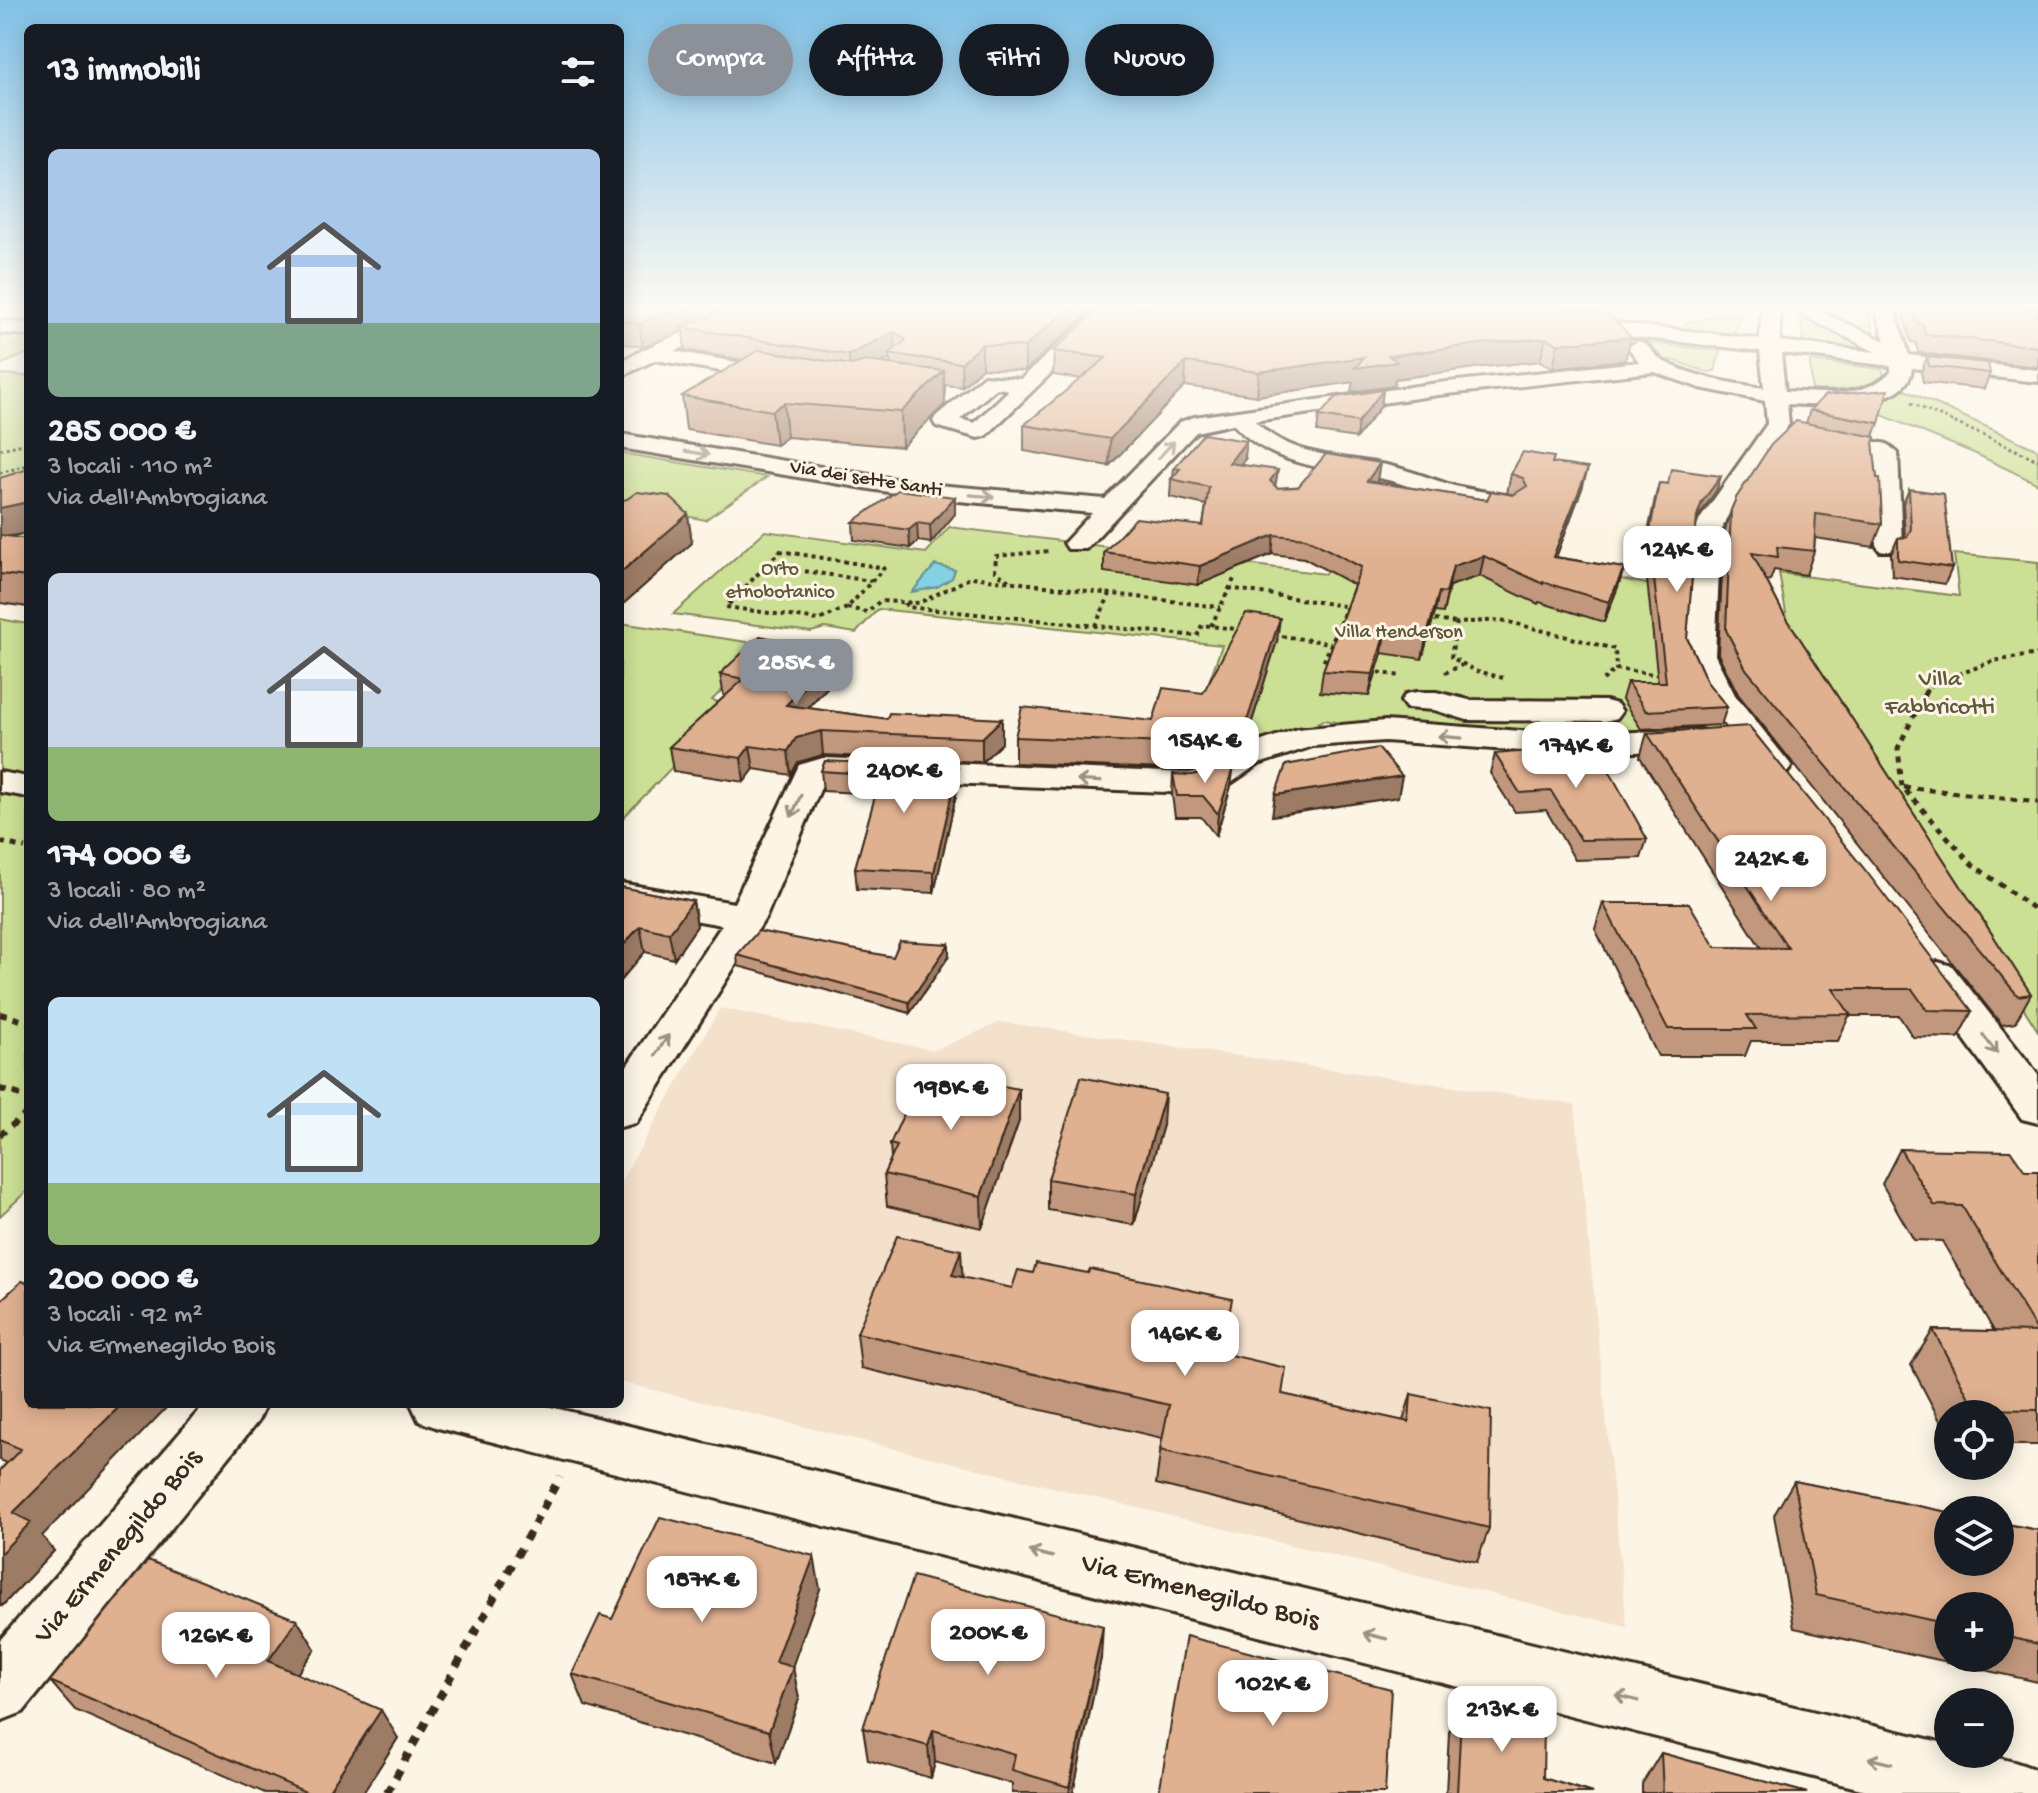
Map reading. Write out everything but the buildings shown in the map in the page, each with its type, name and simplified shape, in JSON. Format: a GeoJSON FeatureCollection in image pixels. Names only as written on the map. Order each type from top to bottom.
{"type":"FeatureCollection","features":[{"type":"Feature","properties":{"kind":"street"},"geometry":{"type":"LineString","coordinates":[[979,392],[944,421],[978,431],[1020,392]]}},
{"type":"Feature","properties":{"kind":"street"},"geometry":{"type":"LineString","coordinates":[[1077,543],[1188,427],[1238,416],[1418,392]]}},
{"type":"Feature","properties":{"kind":"street"},"geometry":{"type":"LineString","coordinates":[[1750,392],[1843,399],[1880,392]]}},
{"type":"Feature","properties":{"kind":"street"},"geometry":{"type":"LineString","coordinates":[[1775,392],[1776,429],[1708,532],[1700,655],[1720,698],[1789,785]]}},
{"type":"Feature","properties":{"kind":"street"},"geometry":{"type":"LineString","coordinates":[[941,394],[972,398]]}},
{"type":"Feature","properties":{"kind":"street"},"geometry":{"type":"LineString","coordinates":[[1238,416],[1261,440],[1306,470],[1386,471],[1440,490],[1508,503]]}},
{"type":"Feature","properties":{"kind":"street"},"geometry":{"type":"LineString","coordinates":[[1776,429],[1879,449],[1886,453],[1889,545]]}},
{"type":"Feature","properties":{"kind":"street","name":"Via dei sette Santi"},"geometry":{"type":"LineString","coordinates":[[624,441],[655,441],[925,491],[1113,507]]}},
{"type":"Feature","properties":{"kind":"street"},"geometry":{"type":"LineString","coordinates":[[802,470],[822,455],[871,463]]}},
{"type":"Feature","properties":{"kind":"street"},"geometry":{"type":"LineString","coordinates":[[1414,689],[1436,701],[1467,710],[1496,711],[1599,697]]}},
{"type":"Feature","properties":{"kind":"street"},"geometry":{"type":"LineString","coordinates":[[1496,711],[1520,742]]}},
{"type":"Feature","properties":{"kind":"street"},"geometry":{"type":"LineString","coordinates":[[624,1105],[747,917],[811,772],[823,768],[1190,783],[1216,778],[1247,757],[1309,736],[1385,731],[1574,745],[1752,737]]}},
{"type":"Feature","properties":{"kind":"street"},"geometry":{"type":"LineString","coordinates":[[0,782],[24,786]]}},
{"type":"Feature","properties":{"kind":"street"},"geometry":{"type":"LineString","coordinates":[[624,896],[747,917]]}},
{"type":"Feature","properties":{"kind":"street"},"geometry":{"type":"LineString","coordinates":[[1918,949],[2038,1107]]}},
{"type":"Feature","properties":{"kind":"street","name":"Via Ermenegildo Bois"},"geometry":{"type":"LineString","coordinates":[[0,1689],[236,1408]]}},
{"type":"Feature","properties":{"kind":"street","name":"Via Ermenegildo Bois"},"geometry":{"type":"LineString","coordinates":[[453,1408],[2010,1793]]}},
{"type":"Feature","properties":{"kind":"path"},"geometry":{"type":"LineString","coordinates":[[1880,392],[1938,413],[2038,460]]}},
{"type":"Feature","properties":{"kind":"path"},"geometry":{"type":"LineString","coordinates":[[0,449],[24,444]]}},
{"type":"Feature","properties":{"kind":"path"},"geometry":{"type":"LineString","coordinates":[[0,473],[24,466]]}},
{"type":"Feature","properties":{"kind":"path"},"geometry":{"type":"LineString","coordinates":[[1010,582],[995,571],[996,556],[1061,550],[1077,543]]}},
{"type":"Feature","properties":{"kind":"path"},"geometry":{"type":"LineString","coordinates":[[780,551],[884,568],[847,608],[819,620],[726,607],[780,551]]}},
{"type":"Feature","properties":{"kind":"path"},"geometry":{"type":"LineString","coordinates":[[797,570],[872,581]]}},
{"type":"Feature","properties":{"kind":"path"},"geometry":{"type":"LineString","coordinates":[[847,608],[867,612],[880,601],[919,603],[972,577],[1220,607]]}},
{"type":"Feature","properties":{"kind":"path"},"geometry":{"type":"LineString","coordinates":[[1211,626],[1235,577]]}},
{"type":"Feature","properties":{"kind":"path"},"geometry":{"type":"LineString","coordinates":[[1229,588],[1349,606],[1323,663],[1338,666]]}},
{"type":"Feature","properties":{"kind":"path"},"geometry":{"type":"LineString","coordinates":[[1095,626],[1110,594]]}},
{"type":"Feature","properties":{"kind":"path"},"geometry":{"type":"LineString","coordinates":[[905,603],[907,607],[1197,636],[1202,625],[1256,632]]}},
{"type":"Feature","properties":{"kind":"path"},"geometry":{"type":"LineString","coordinates":[[1422,618],[1457,623],[1501,620],[1615,649],[1616,669],[1599,697]]}},
{"type":"Feature","properties":{"kind":"path"},"geometry":{"type":"LineString","coordinates":[[1457,623],[1451,657],[1474,670],[1512,681]]}},
{"type":"Feature","properties":{"kind":"path"},"geometry":{"type":"LineString","coordinates":[[1271,634],[1331,643]]}},
{"type":"Feature","properties":{"kind":"path"},"geometry":{"type":"LineString","coordinates":[[2038,654],[1993,661],[1929,686],[1898,748],[1902,787],[1972,864],[2038,912]]}},
{"type":"Feature","properties":{"kind":"path"},"geometry":{"type":"LineString","coordinates":[[1616,669],[1710,678]]}},
{"type":"Feature","properties":{"kind":"path"},"geometry":{"type":"LineString","coordinates":[[1367,670],[1414,689]]}},
{"type":"Feature","properties":{"kind":"path"},"geometry":{"type":"LineString","coordinates":[[1902,787],[2038,802]]}},
{"type":"Feature","properties":{"kind":"path"},"geometry":{"type":"LineString","coordinates":[[0,842],[24,848]]}},
{"type":"Feature","properties":{"kind":"path"},"geometry":{"type":"LineString","coordinates":[[0,1014],[24,1021]]}},
{"type":"Feature","properties":{"kind":"path"},"geometry":{"type":"LineString","coordinates":[[0,1089],[24,1096]]}},
{"type":"Feature","properties":{"kind":"path"},"geometry":{"type":"LineString","coordinates":[[0,1135],[24,1115]]}},
{"type":"Feature","properties":{"kind":"path"},"geometry":{"type":"LineString","coordinates":[[387,1793],[579,1441]]}},
{"type":"Feature","properties":{"kind":"shaded area"},"geometry":{"type":"Polygon","coordinates":[[[720,1008],[934,1050],[1001,1022],[1575,1104],[1627,1627],[624,1383],[624,1176],[720,1008]]]}},
{"type":"Feature","properties":{"kind":"green space"},"geometry":{"type":"Polygon","coordinates":[[[0,392],[24,392],[24,478],[0,485],[0,392]]]}},
{"type":"Feature","properties":{"kind":"green space"},"geometry":{"type":"Polygon","coordinates":[[[1812,392],[1847,392],[1840,393],[1812,392]]]}},
{"type":"Feature","properties":{"kind":"green space"},"geometry":{"type":"Polygon","coordinates":[[[1870,392],[1909,392],[2038,450],[2038,484],[1976,454],[1843,399],[1870,392]]]}},
{"type":"Feature","properties":{"kind":"green space"},"geometry":{"type":"Polygon","coordinates":[[[624,454],[767,477],[705,520],[624,503],[624,454]]]}},
{"type":"Feature","properties":{"kind":"green space","name":"Villa Henderson"},"geometry":{"type":"Polygon","coordinates":[[[949,527],[1325,574],[1344,527],[1695,593],[1699,699],[1722,732],[1537,736],[1521,730],[1354,725],[1323,720],[1312,732],[1209,775],[1222,744],[1197,715],[1222,645],[878,609],[856,633],[825,628],[811,632],[673,614],[765,531],[926,553],[949,527]]]}},
{"type":"Feature","properties":{"kind":"green space","name":"Villa Fabbricotti"},"geometry":{"type":"Polygon","coordinates":[[[1954,554],[2038,562],[2038,1031],[1791,642],[1779,573],[1959,596],[1954,554]]]}},
{"type":"Feature","properties":{"kind":"green space"},"geometry":{"type":"Polygon","coordinates":[[[0,619],[24,623],[24,777],[0,772],[0,619]]]}},
{"type":"Feature","properties":{"kind":"green space"},"geometry":{"type":"Polygon","coordinates":[[[624,624],[767,645],[712,700],[731,706],[624,817],[624,624]]]}},
{"type":"Feature","properties":{"kind":"green space"},"geometry":{"type":"Polygon","coordinates":[[[0,793],[24,797],[24,1194],[0,1216],[0,793]]]}},
{"type":"Feature","properties":{"kind":"water"},"geometry":{"type":"Polygon","coordinates":[[[935,565],[955,570],[952,578],[937,587],[912,592],[935,565]]]}},
{"type":"Feature","properties":{"kind":"park label","name":"Orto etnobotanico"},"geometry":{"type":"Point","coordinates":[780,582]}}]}
